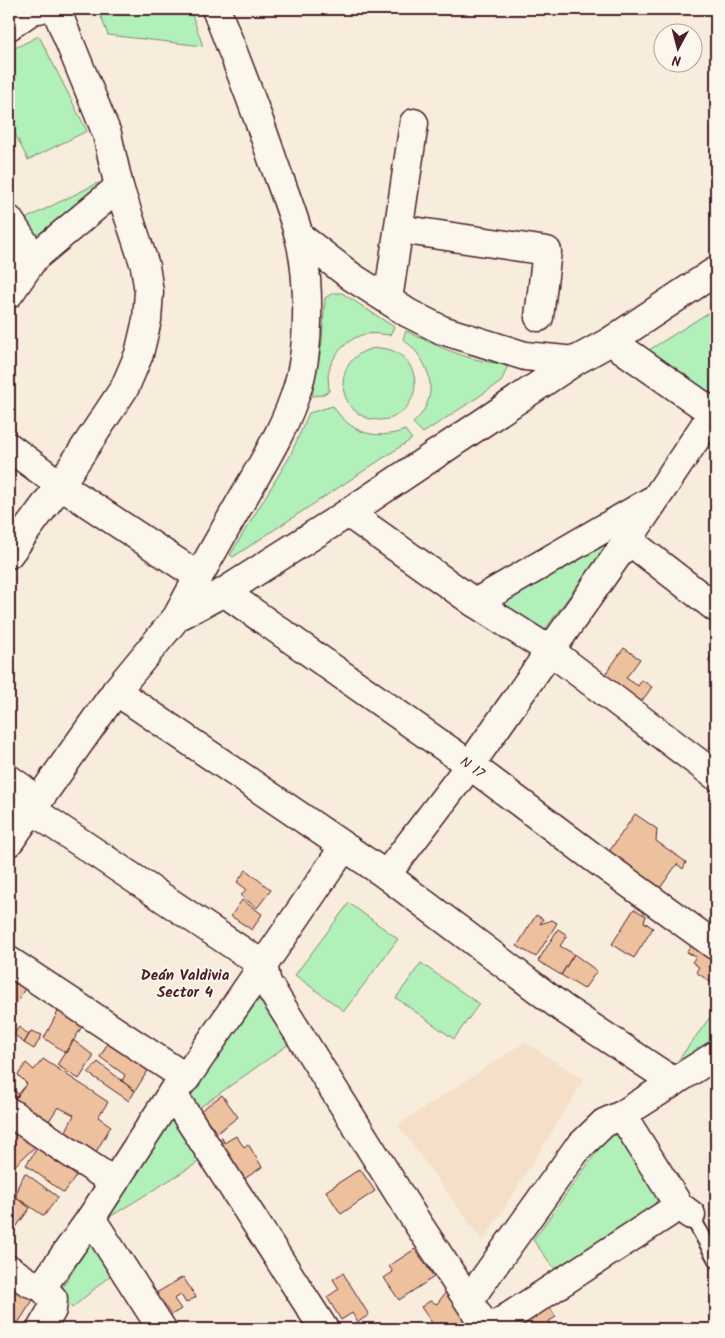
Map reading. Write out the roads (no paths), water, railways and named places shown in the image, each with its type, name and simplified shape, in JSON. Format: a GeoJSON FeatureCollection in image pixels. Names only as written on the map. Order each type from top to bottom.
{"type":"FeatureCollection","features":[{"type":"Feature","properties":{"kind":"street"},"geometry":{"type":"LineString","coordinates":[[9,26],[32,10],[52,9],[107,134],[119,186],[146,266],[149,292],[144,336],[132,373],[125,387],[60,485],[9,554]]}},
{"type":"Feature","properties":{"kind":"street"},"geometry":{"type":"LineString","coordinates":[[9,842],[116,691],[177,617],[198,576],[270,451],[287,417],[299,385],[305,344],[307,297],[305,270],[299,236],[261,124],[216,9]]}},
{"type":"Feature","properties":{"kind":"street"},"geometry":{"type":"LineString","coordinates":[[388,300],[414,123]]}},
{"type":"Feature","properties":{"kind":"street"},"geometry":{"type":"LineString","coordinates":[[9,294],[21,260],[119,186]]}},
{"type":"Feature","properties":{"kind":"street"},"geometry":{"type":"LineString","coordinates":[[9,220],[21,260]]}},
{"type":"Feature","properties":{"kind":"street"},"geometry":{"type":"LineString","coordinates":[[399,229],[547,251],[539,317]]}},
{"type":"Feature","properties":{"kind":"street"},"geometry":{"type":"LineString","coordinates":[[299,236],[352,277],[408,313],[442,330],[525,356],[575,361]]}},
{"type":"Feature","properties":{"kind":"street"},"geometry":{"type":"LineString","coordinates":[[177,617],[224,592],[348,513],[575,361],[611,341],[716,271]]}},
{"type":"Feature","properties":{"kind":"street"},"geometry":{"type":"LineString","coordinates":[[386,876],[470,765],[715,414],[611,341]]}},
{"type":"Feature","properties":{"kind":"street"},"geometry":{"type":"LineString","coordinates":[[9,447],[60,485],[198,576]]}},
{"type":"Feature","properties":{"kind":"street"},"geometry":{"type":"LineString","coordinates":[[474,603],[657,498]]}},
{"type":"Feature","properties":{"kind":"street"},"geometry":{"type":"LineString","coordinates":[[348,513],[474,603],[549,650],[716,776]]}},
{"type":"Feature","properties":{"kind":"street"},"geometry":{"type":"LineString","coordinates":[[628,540],[716,608]]}},
{"type":"Feature","properties":{"kind":"street","name":"N 17"},"geometry":{"type":"LineString","coordinates":[[224,592],[470,765],[716,946]]}},
{"type":"Feature","properties":{"kind":"street"},"geometry":{"type":"LineString","coordinates":[[116,691],[386,876],[564,1009],[674,1082]]}},
{"type":"Feature","properties":{"kind":"street"},"geometry":{"type":"LineString","coordinates":[[9,779],[23,789],[32,810],[263,965],[267,983],[411,1213],[488,1329],[685,1211],[622,1115]]}},
{"type":"Feature","properties":{"kind":"street"},"geometry":{"type":"LineString","coordinates":[[42,1288],[179,1085],[344,847]]}},
{"type":"Feature","properties":{"kind":"street"},"geometry":{"type":"LineString","coordinates":[[9,961],[179,1085],[324,1329]]}},
{"type":"Feature","properties":{"kind":"street"},"geometry":{"type":"LineString","coordinates":[[469,1300],[577,1149],[604,1123],[622,1115],[716,1055]]}},
{"type":"Feature","properties":{"kind":"street"},"geometry":{"type":"LineString","coordinates":[[9,1112],[114,1182]]}},
{"type":"Feature","properties":{"kind":"street"},"geometry":{"type":"LineString","coordinates":[[91,1218],[162,1329]]}},
{"type":"Feature","properties":{"kind":"street"},"geometry":{"type":"LineString","coordinates":[[9,1269],[28,1282],[42,1288],[53,1299],[52,1310],[41,1329]]}},
{"type":"Feature","properties":{"kind":"lane"},"geometry":{"type":"LineString","coordinates":[[685,1211],[716,1260]]}},
{"type":"Feature","properties":{"kind":"district","name":"Deán Valdivia Sector 4"},"geometry":{"type":"Point","coordinates":[185,984]}}]}
